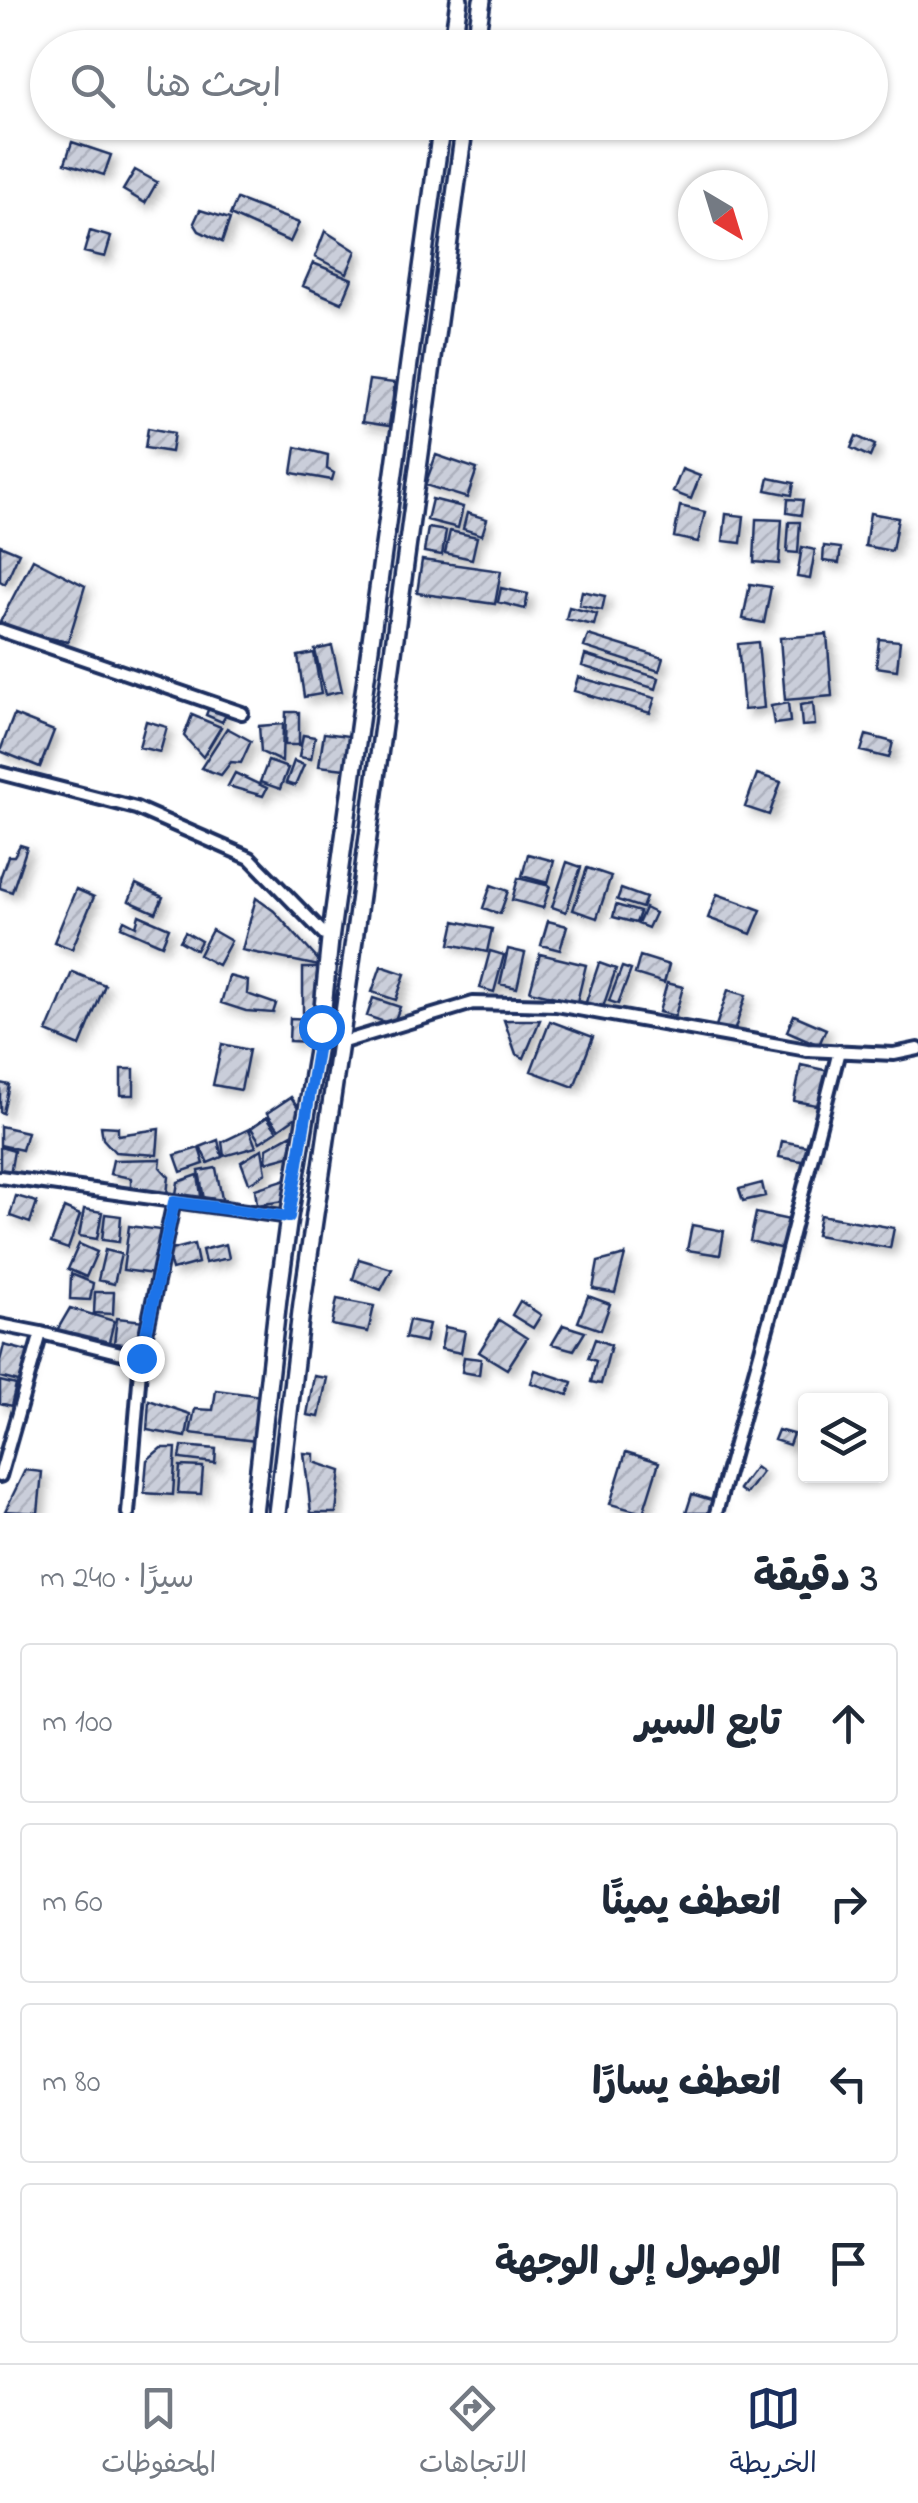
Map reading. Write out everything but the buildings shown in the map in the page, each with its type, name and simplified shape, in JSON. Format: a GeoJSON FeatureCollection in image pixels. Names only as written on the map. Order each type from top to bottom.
{"type":"FeatureCollection","features":[{"type":"Feature","properties":{"kind":"main road"},"geometry":{"type":"LineString","coordinates":[[454,30],[458,0]]}},
{"type":"Feature","properties":{"kind":"main road"},"geometry":{"type":"LineString","coordinates":[[478,30],[482,0]]}},
{"type":"Feature","properties":{"kind":"main road"},"geometry":{"type":"LineString","coordinates":[[254,1513],[278,1298],[321,1027],[440,140]]}},
{"type":"Feature","properties":{"kind":"main road"},"geometry":{"type":"LineString","coordinates":[[277,1513],[302,1303],[463,140]]}},
{"type":"Feature","properties":{"kind":"main road"},"geometry":{"type":"LineString","coordinates":[[335,901],[359,902]]}},
{"type":"Feature","properties":{"kind":"main road"},"geometry":{"type":"LineString","coordinates":[[278,1298],[302,1303]]}},
{"type":"Feature","properties":{"kind":"street"},"geometry":{"type":"LineString","coordinates":[[0,630],[242,713]]}},
{"type":"Feature","properties":{"kind":"street"},"geometry":{"type":"LineString","coordinates":[[0,773],[136,808],[250,858],[330,940]]}},
{"type":"Feature","properties":{"kind":"street"},"geometry":{"type":"LineString","coordinates":[[340,1043],[472,1003],[556,1006],[807,1050],[894,1054],[918,1049]]}},
{"type":"Feature","properties":{"kind":"street"},"geometry":{"type":"LineString","coordinates":[[716,1513],[839,1051]]}},
{"type":"Feature","properties":{"kind":"street"},"geometry":{"type":"LineString","coordinates":[[0,1177],[289,1217]]}},
{"type":"Feature","properties":{"kind":"street"},"geometry":{"type":"LineString","coordinates":[[128,1513],[141,1358],[174,1202]]}},
{"type":"Feature","properties":{"kind":"street"},"geometry":{"type":"LineString","coordinates":[[0,1325],[141,1358]]}},
{"type":"Feature","properties":{"kind":"street"},"geometry":{"type":"LineString","coordinates":[[0,1476],[41,1333]]}},
{"type":"Feature","properties":{"kind":"route"},"geometry":{"type":"LineString","coordinates":[[141,1358],[174,1202],[289,1217],[321,1027]]}}]}
